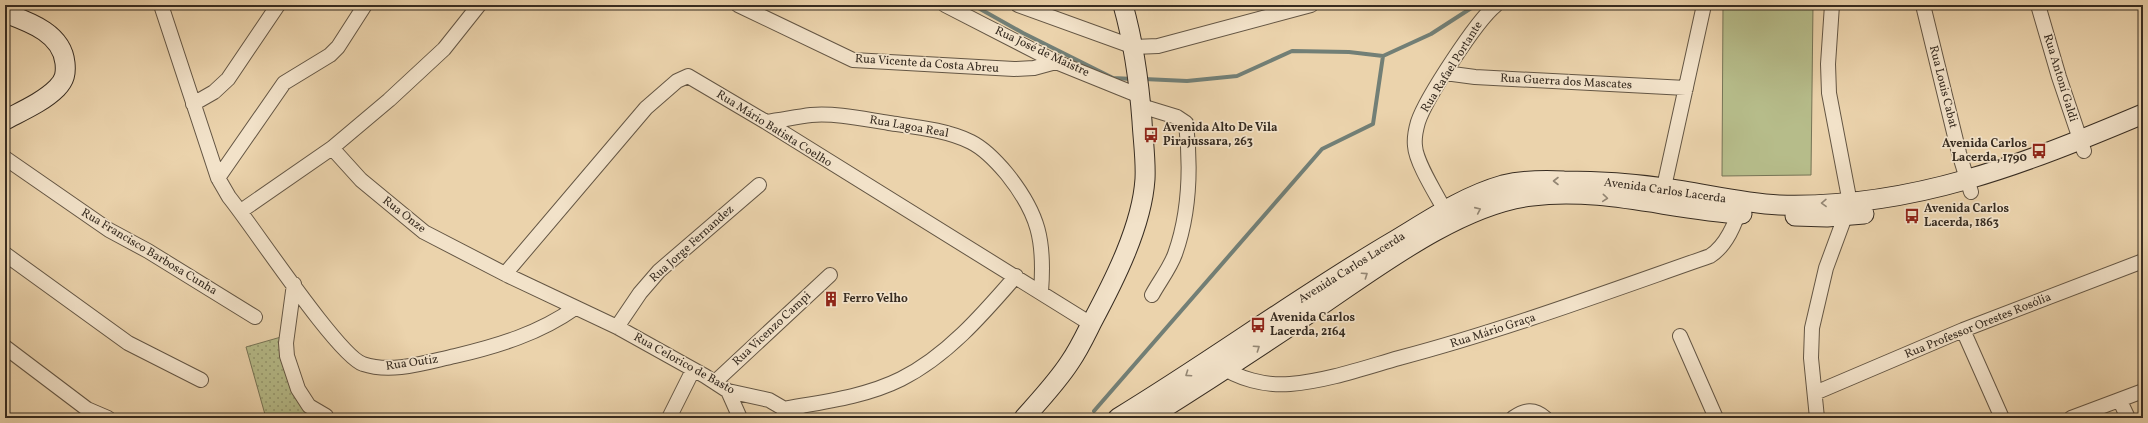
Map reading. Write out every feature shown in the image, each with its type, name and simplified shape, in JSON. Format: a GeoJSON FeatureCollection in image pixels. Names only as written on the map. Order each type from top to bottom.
{"type":"FeatureCollection","features":[{"type":"Feature","properties":{"kind":"main road"},"geometry":{"type":"LineString","coordinates":[[1024,418],[1034,411],[1069,363],[1105,299],[1124,256],[1142,196],[1145,179],[1145,159],[1140,96],[1135,52],[1123,5]]}},
{"type":"Feature","properties":{"kind":"main road"},"geometry":{"type":"LineString","coordinates":[[5,12],[51,35],[60,45],[64,57],[66,74],[57,88],[5,120]]}},
{"type":"Feature","properties":{"kind":"main road","name":"Avenida Carlos Lacerda"},"geometry":{"type":"LineString","coordinates":[[2082,146],[2143,114]]}},
{"type":"Feature","properties":{"kind":"main road","name":"Avenida Carlos Lacerda"},"geometry":{"type":"LineString","coordinates":[[1148,418],[1218,364],[1372,254],[1449,216],[1482,192],[1504,185],[1523,181],[1599,181],[1662,195],[1740,208],[1780,205],[1848,209],[1906,194],[1969,186],[2030,160],[2143,127]]}},
{"type":"Feature","properties":{"kind":"main road","name":"Avenida Carlos Lacerda"},"geometry":{"type":"LineString","coordinates":[[1118,418],[1218,364]]}},
{"type":"Feature","properties":{"kind":"street","name":"Rua Outiz"},"geometry":{"type":"LineString","coordinates":[[161,5],[218,178],[324,325],[361,364],[377,367],[407,366],[486,349],[528,335],[564,316],[575,308]]}},
{"type":"Feature","properties":{"kind":"street"},"geometry":{"type":"LineString","coordinates":[[193,104],[214,92],[228,79],[278,5]]}},
{"type":"Feature","properties":{"kind":"street"},"geometry":{"type":"LineString","coordinates":[[218,178],[284,83],[330,55],[338,47],[364,5]]}},
{"type":"Feature","properties":{"kind":"street"},"geometry":{"type":"LineString","coordinates":[[241,211],[332,148],[423,71],[456,36],[479,5]]}},
{"type":"Feature","properties":{"kind":"street","name":"Rua Vicente da Costa Abreu"},"geometry":{"type":"LineString","coordinates":[[738,5],[853,60],[1014,70],[1034,68],[1056,62]]}},
{"type":"Feature","properties":{"kind":"street","name":"Rua José de Maistre"},"geometry":{"type":"LineString","coordinates":[[945,5],[1056,62],[1140,96],[1186,123],[1190,155],[1186,212],[1175,255],[1152,294]]}},
{"type":"Feature","properties":{"kind":"street"},"geometry":{"type":"LineString","coordinates":[[1018,5],[1135,52],[1311,5]]}},
{"type":"Feature","properties":{"kind":"street","name":"Rua Rafael Portante"},"geometry":{"type":"LineString","coordinates":[[1449,216],[1419,160],[1414,140],[1418,121],[1445,74],[1481,20],[1496,5]]}},
{"type":"Feature","properties":{"kind":"street"},"geometry":{"type":"LineString","coordinates":[[1662,195],[1704,5]]}},
{"type":"Feature","properties":{"kind":"street"},"geometry":{"type":"LineString","coordinates":[[1817,418],[1811,358],[1812,328],[1826,268],[1848,209],[1829,93],[1828,64],[1832,5]]}},
{"type":"Feature","properties":{"kind":"street","name":"Rua Louis Cabat"},"geometry":{"type":"LineString","coordinates":[[1923,5],[1969,186]]}},
{"type":"Feature","properties":{"kind":"street","name":"Rua Antoní Galdi"},"geometry":{"type":"LineString","coordinates":[[2038,5],[2082,146]]}},
{"type":"Feature","properties":{"kind":"street","name":"Rua Guerra dos Mascates"},"geometry":{"type":"LineString","coordinates":[[1445,74],[1475,77],[1686,88]]}},
{"type":"Feature","properties":{"kind":"street","name":"Rua Mário Batista Coelho"},"geometry":{"type":"LineString","coordinates":[[507,275],[646,108],[677,81],[690,76],[1016,276],[1091,324]]}},
{"type":"Feature","properties":{"kind":"street","name":"Rua Lagoa Real"},"geometry":{"type":"LineString","coordinates":[[766,122],[811,115],[832,115],[950,134],[972,142],[985,151],[1000,165],[1022,193],[1032,209],[1039,231],[1042,254],[1041,292]]}},
{"type":"Feature","properties":{"kind":"street","name":"Rua Onze"},"geometry":{"type":"LineString","coordinates":[[332,148],[361,180],[424,232],[507,275]]}},
{"type":"Feature","properties":{"kind":"street","name":"Rua Francisco Barbosa Cunha"},"geometry":{"type":"LineString","coordinates":[[5,158],[109,230],[148,251],[255,317]]}},
{"type":"Feature","properties":{"kind":"street","name":"Rua Jorge Fernandez"},"geometry":{"type":"LineString","coordinates":[[617,327],[640,293],[659,271],[759,185]]}},
{"type":"Feature","properties":{"kind":"street","name":"Rua Mário Graça"},"geometry":{"type":"LineString","coordinates":[[1218,364],[1244,378],[1266,383],[1290,384],[1349,372],[1453,344],[1710,256],[1722,244],[1740,208]]}},
{"type":"Feature","properties":{"kind":"street"},"geometry":{"type":"LineString","coordinates":[[5,254],[128,342],[201,380]]}},
{"type":"Feature","properties":{"kind":"street","name":"Rua Professor Orestes Rosólia"},"geometry":{"type":"LineString","coordinates":[[1815,393],[1963,330],[2143,261]]}},
{"type":"Feature","properties":{"kind":"street","name":"Rua Celorico de Basto"},"geometry":{"type":"LineString","coordinates":[[507,275],[617,327],[715,382],[728,392],[762,398],[800,418]]}},
{"type":"Feature","properties":{"kind":"street","name":"Rua Vicenzo Campi"},"geometry":{"type":"LineString","coordinates":[[715,382],[830,275]]}},
{"type":"Feature","properties":{"kind":"street"},"geometry":{"type":"LineString","coordinates":[[783,409],[859,394],[901,379],[955,341],[1016,276]]}},
{"type":"Feature","properties":{"kind":"street"},"geometry":{"type":"LineString","coordinates":[[294,284],[286,343],[286,356],[298,389],[309,406],[326,416]]}},
{"type":"Feature","properties":{"kind":"street"},"geometry":{"type":"LineString","coordinates":[[1963,330],[2002,418]]}},
{"type":"Feature","properties":{"kind":"street"},"geometry":{"type":"LineString","coordinates":[[1680,336],[1716,418]]}},
{"type":"Feature","properties":{"kind":"street"},"geometry":{"type":"LineString","coordinates":[[5,347],[89,414],[108,418]]}},
{"type":"Feature","properties":{"kind":"street"},"geometry":{"type":"LineString","coordinates":[[669,418],[693,370]]}},
{"type":"Feature","properties":{"kind":"street"},"geometry":{"type":"LineString","coordinates":[[728,392],[740,418]]}},
{"type":"Feature","properties":{"kind":"street"},"geometry":{"type":"LineString","coordinates":[[2071,418],[2143,392]]}},
{"type":"Feature","properties":{"kind":"street"},"geometry":{"type":"LineString","coordinates":[[2120,401],[2128,418]]}},
{"type":"Feature","properties":{"kind":"street"},"geometry":{"type":"LineString","coordinates":[[1513,418],[1523,412],[1533,410],[1537,411],[1544,418]]}},
{"type":"Feature","properties":{"kind":"green space"},"geometry":{"type":"Polygon","coordinates":[[[1723,5],[1813,5],[1811,175],[1722,176],[1723,5]]]}},
{"type":"Feature","properties":{"kind":"green space"},"geometry":{"type":"Polygon","coordinates":[[[288,335],[311,418],[266,418],[246,347],[288,335]]]}},
{"type":"Feature","properties":{"kind":"waterway"},"geometry":{"type":"LineString","coordinates":[[973,5],[1023,33],[1113,78],[1133,79]]}},
{"type":"Feature","properties":{"kind":"waterway"},"geometry":{"type":"LineString","coordinates":[[1144,79],[1187,81],[1237,76],[1292,51],[1349,52],[1383,56],[1431,34],[1476,5]]}},
{"type":"Feature","properties":{"kind":"waterway"},"geometry":{"type":"LineString","coordinates":[[1094,411],[1322,149],[1373,124],[1383,56]]}},
{"type":"Feature","properties":{"kind":"place","name":"Avenida Alto De Vila Pirajussara, 263"},"geometry":{"type":"Point","coordinates":[1151,135]}},
{"type":"Feature","properties":{"kind":"place","name":"Avenida Carlos Lacerda, 1790"},"geometry":{"type":"Point","coordinates":[2039,151]}},
{"type":"Feature","properties":{"kind":"place","name":"Avenida Carlos Lacerda, 1863"},"geometry":{"type":"Point","coordinates":[1912,216]}},
{"type":"Feature","properties":{"kind":"place","name":"Ferro Velho"},"geometry":{"type":"Point","coordinates":[831,299]}},
{"type":"Feature","properties":{"kind":"place","name":"Avenida Carlos Lacerda, 2164"},"geometry":{"type":"Point","coordinates":[1258,325]}}]}
